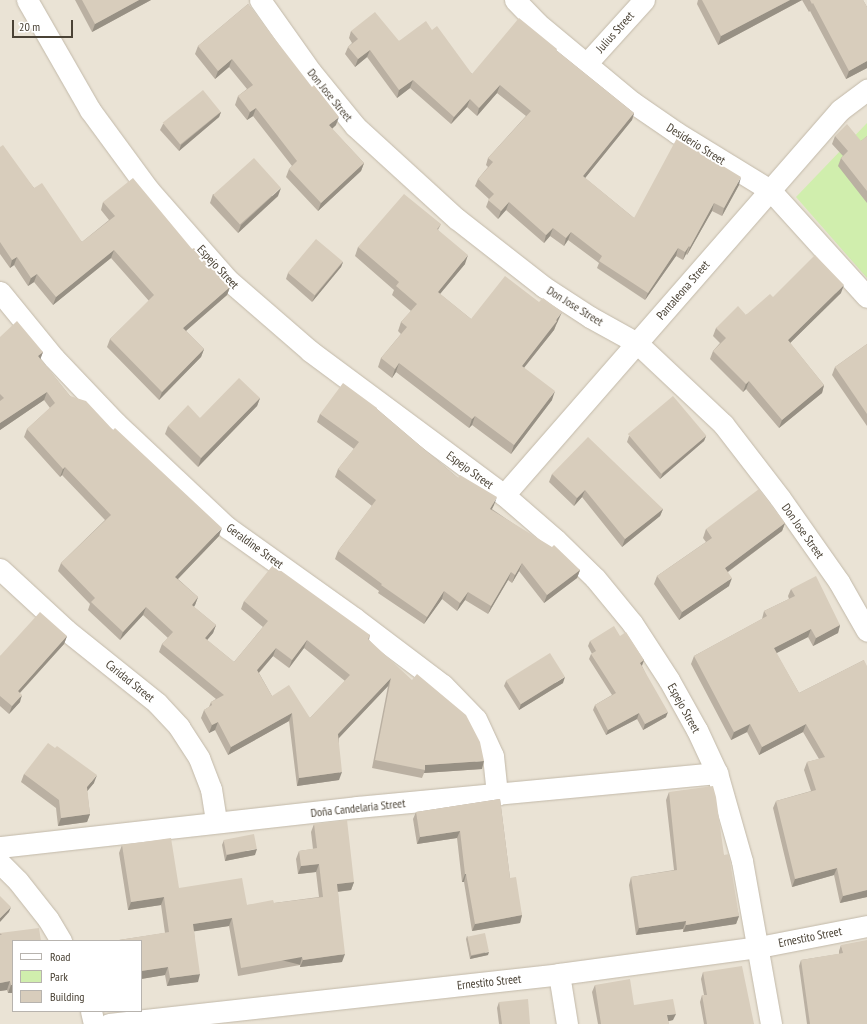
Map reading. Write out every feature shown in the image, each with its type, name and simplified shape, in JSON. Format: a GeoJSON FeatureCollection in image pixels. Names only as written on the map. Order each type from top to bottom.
{"type":"FeatureCollection","features":[{"type":"Feature","properties":{"kind":"street","name":"Espejo Street"},"geometry":{"type":"LineString","coordinates":[[27,0],[90,110],[148,189],[227,279],[310,351],[504,495],[556,540],[595,578],[632,623],[669,680],[697,730],[717,773],[742,861],[771,1024]]}},
{"type":"Feature","properties":{"kind":"street","name":"Don Jose Street"},"geometry":{"type":"LineString","coordinates":[[260,0],[311,72],[355,126],[457,219],[544,287],[590,317],[637,343],[723,424],[780,498],[831,570],[867,631]]}},
{"type":"Feature","properties":{"kind":"street","name":"Desiderio Street"},"geometry":{"type":"LineString","coordinates":[[515,0],[537,23],[587,63],[632,102],[677,133],[770,190],[867,297]]}},
{"type":"Feature","properties":{"kind":"street","name":"Julius Street"},"geometry":{"type":"LineString","coordinates":[[587,63],[644,0]]}},
{"type":"Feature","properties":{"kind":"street","name":"Pantaleona Street"},"geometry":{"type":"LineString","coordinates":[[504,495],[840,110],[867,90]]}},
{"type":"Feature","properties":{"kind":"street","name":"Geraldine Street"},"geometry":{"type":"LineString","coordinates":[[0,292],[54,358],[116,423],[228,528],[443,684],[476,719],[493,756],[498,795]]}},
{"type":"Feature","properties":{"kind":"street","name":"Caridad Street"},"geometry":{"type":"LineString","coordinates":[[0,569],[66,630],[157,703],[179,727],[199,758],[211,789],[216,822]]}},
{"type":"Feature","properties":{"kind":"street","name":"Doña Candelaria Street"},"geometry":{"type":"LineString","coordinates":[[0,847],[216,822],[717,773]]}},
{"type":"Feature","properties":{"kind":"street"},"geometry":{"type":"LineString","coordinates":[[0,863],[18,881],[48,919],[60,940]]}},
{"type":"Feature","properties":{"kind":"street","name":"Ernestito Street"},"geometry":{"type":"LineString","coordinates":[[109,1024],[559,974],[758,947],[867,926]]}},
{"type":"Feature","properties":{"kind":"street"},"geometry":{"type":"LineString","coordinates":[[559,974],[567,1024]]}},
{"type":"Feature","properties":{"kind":"street"},"geometry":{"type":"LineString","coordinates":[[91,1012],[94,1024]]}},
{"type":"Feature","properties":{"kind":"shaded area"},"geometry":{"type":"Polygon","coordinates":[[[0,0],[867,0],[867,1024],[0,1024],[0,0]]]}},
{"type":"Feature","properties":{"kind":"green space"},"geometry":{"type":"Polygon","coordinates":[[[867,123],[867,278],[796,197],[867,123]]]}},
{"type":"Feature","properties":{"kind":"building"},"geometry":{"type":"Polygon","coordinates":[[[82,0],[139,0],[95,24],[82,0]]]}},
{"type":"Feature","properties":{"kind":"building"},"geometry":{"type":"Polygon","coordinates":[[[702,0],[790,0],[721,36],[702,0]]]}},
{"type":"Feature","properties":{"kind":"building"},"geometry":{"type":"Polygon","coordinates":[[[810,0],[863,0],[867,7],[867,61],[849,71],[810,0]]]}},
{"type":"Feature","properties":{"kind":"building"},"geometry":{"type":"Polygon","coordinates":[[[248,4],[312,87],[314,85],[339,117],[329,125],[364,163],[321,203],[289,169],[297,161],[256,108],[250,112],[238,96],[253,85],[232,59],[218,71],[198,46],[248,4]]]}},
{"type":"Feature","properties":{"kind":"building"},"geometry":{"type":"Polygon","coordinates":[[[375,12],[399,41],[426,21],[432,30],[437,26],[472,74],[519,18],[634,113],[583,176],[634,218],[677,138],[741,177],[724,208],[714,203],[690,247],[689,246],[685,252],[678,248],[648,293],[599,261],[602,256],[571,232],[566,238],[553,228],[546,235],[509,202],[501,211],[488,200],[494,194],[478,179],[493,162],[488,158],[531,111],[500,85],[479,108],[470,99],[454,117],[413,80],[399,90],[370,50],[358,59],[348,47],[358,39],[351,31],[375,12]]]}},
{"type":"Feature","properties":{"kind":"building"},"geometry":{"type":"Polygon","coordinates":[[[203,90],[221,112],[180,144],[163,123],[203,90]]]}},
{"type":"Feature","properties":{"kind":"building"},"geometry":{"type":"Polygon","coordinates":[[[847,124],[861,141],[867,136],[867,191],[841,158],[848,151],[835,136],[847,124]]]}},
{"type":"Feature","properties":{"kind":"building"},"geometry":{"type":"Polygon","coordinates":[[[3,145],[34,188],[42,183],[82,242],[115,216],[103,202],[133,178],[192,249],[194,248],[230,287],[183,328],[204,349],[162,392],[110,339],[154,295],[114,250],[56,297],[37,274],[31,278],[17,257],[12,260],[0,242],[0,147],[3,145]]]}},
{"type":"Feature","properties":{"kind":"building"},"geometry":{"type":"Polygon","coordinates":[[[254,158],[281,188],[240,225],[213,195],[254,158]]]}},
{"type":"Feature","properties":{"kind":"building"},"geometry":{"type":"Polygon","coordinates":[[[404,194],[441,224],[437,229],[468,255],[438,292],[471,319],[505,276],[539,302],[543,298],[562,312],[556,320],[557,321],[522,366],[555,391],[514,445],[475,416],[472,419],[399,363],[395,369],[381,358],[407,327],[401,322],[417,304],[396,286],[399,282],[358,247],[404,194]]]}},
{"type":"Feature","properties":{"kind":"building"},"geometry":{"type":"Polygon","coordinates":[[[316,239],[343,261],[315,295],[288,273],[316,239]]]}},
{"type":"Feature","properties":{"kind":"building"},"geometry":{"type":"Polygon","coordinates":[[[815,255],[844,285],[788,340],[824,385],[782,420],[749,381],[746,384],[713,351],[726,338],[716,328],[738,306],[746,315],[770,294],[773,297],[815,255]]]}},
{"type":"Feature","properties":{"kind":"building"},"geometry":{"type":"Polygon","coordinates":[[[17,321],[43,352],[38,356],[70,396],[86,401],[113,430],[115,428],[222,528],[175,577],[198,597],[192,605],[216,625],[205,638],[234,662],[268,621],[244,601],[273,565],[370,635],[368,639],[412,680],[417,674],[466,715],[480,742],[484,761],[425,765],[425,770],[375,760],[391,678],[338,734],[342,772],[299,778],[292,713],[231,747],[218,722],[212,725],[204,710],[212,705],[211,702],[224,695],[162,644],[173,632],[146,607],[123,632],[91,602],[95,598],[61,563],[111,515],[65,467],[63,469],[27,429],[55,403],[47,392],[0,423],[0,401],[4,398],[0,394],[0,337],[17,321]],[[307,640],[292,660],[276,648],[257,670],[272,696],[289,685],[310,718],[350,675],[307,640]]]}},
{"type":"Feature","properties":{"kind":"building"},"geometry":{"type":"Polygon","coordinates":[[[867,344],[867,414],[835,367],[867,344]]]}},
{"type":"Feature","properties":{"kind":"building"},"geometry":{"type":"Polygon","coordinates":[[[239,378],[260,398],[201,458],[168,426],[188,405],[200,418],[239,378]]]}},
{"type":"Feature","properties":{"kind":"building"},"geometry":{"type":"Polygon","coordinates":[[[343,383],[377,408],[458,478],[460,475],[497,497],[490,509],[552,547],[554,545],[580,570],[547,595],[522,563],[515,575],[511,572],[491,606],[468,592],[460,603],[444,591],[427,617],[381,585],[382,584],[338,551],[376,500],[338,469],[359,442],[320,414],[343,383]]]}},
{"type":"Feature","properties":{"kind":"building"},"geometry":{"type":"Polygon","coordinates":[[[673,396],[706,436],[661,474],[628,434],[673,396]]]}},
{"type":"Feature","properties":{"kind":"building"},"geometry":{"type":"Polygon","coordinates":[[[588,437],[663,509],[625,539],[585,490],[577,498],[552,474],[588,437]]]}},
{"type":"Feature","properties":{"kind":"building"},"geometry":{"type":"Polygon","coordinates":[[[759,489],[785,523],[725,568],[732,578],[682,612],[657,576],[712,538],[706,529],[759,489]]]}},
{"type":"Feature","properties":{"kind":"building"},"geometry":{"type":"Polygon","coordinates":[[[816,576],[840,625],[816,638],[811,629],[774,648],[799,693],[864,660],[867,666],[867,890],[843,896],[837,868],[795,879],[776,801],[816,790],[807,762],[825,757],[806,724],[762,747],[750,724],[734,732],[694,656],[767,616],[764,611],[795,596],[791,589],[816,576]]]}},
{"type":"Feature","properties":{"kind":"building"},"geometry":{"type":"Polygon","coordinates":[[[40,612],[67,636],[18,691],[22,695],[12,706],[0,696],[0,656],[40,612]]]}},
{"type":"Feature","properties":{"kind":"building"},"geometry":{"type":"Polygon","coordinates":[[[614,626],[620,636],[626,632],[644,660],[640,663],[668,712],[645,724],[639,713],[608,730],[595,705],[616,693],[591,654],[596,651],[590,641],[614,626]]]}},
{"type":"Feature","properties":{"kind":"building"},"geometry":{"type":"Polygon","coordinates":[[[550,653],[565,677],[521,704],[506,681],[550,653]]]}},
{"type":"Feature","properties":{"kind":"building"},"geometry":{"type":"Polygon","coordinates":[[[48,743],[55,748],[57,746],[97,775],[87,787],[90,814],[61,818],[59,800],[24,774],[48,743]]]}},
{"type":"Feature","properties":{"kind":"building"},"geometry":{"type":"Polygon","coordinates":[[[713,786],[716,797],[724,855],[729,854],[739,916],[686,925],[686,921],[639,928],[631,877],[677,870],[669,792],[713,786]]]}},
{"type":"Feature","properties":{"kind":"building"},"geometry":{"type":"Polygon","coordinates":[[[500,799],[510,878],[516,877],[522,915],[475,924],[465,874],[460,831],[420,837],[416,812],[500,799]]]}},
{"type":"Feature","properties":{"kind":"building"},"geometry":{"type":"Polygon","coordinates":[[[347,820],[354,882],[337,884],[345,954],[303,960],[302,957],[241,968],[232,918],[193,924],[200,974],[170,978],[168,967],[142,971],[142,940],[119,940],[169,932],[164,897],[131,902],[122,845],[171,838],[179,888],[242,878],[247,905],[273,900],[274,903],[323,897],[319,864],[301,866],[299,851],[317,848],[314,824],[347,820]]]}},
{"type":"Feature","properties":{"kind":"building"},"geometry":{"type":"Polygon","coordinates":[[[254,834],[257,849],[226,855],[224,840],[254,834]]]}},
{"type":"Feature","properties":{"kind":"building"},"geometry":{"type":"Polygon","coordinates":[[[0,896],[11,907],[0,918],[0,896]]]}},
{"type":"Feature","properties":{"kind":"building"},"geometry":{"type":"Polygon","coordinates":[[[39,928],[41,940],[12,940],[12,985],[10,981],[0,983],[0,935],[2,935],[0,933],[39,928]]]}},
{"type":"Feature","properties":{"kind":"building"},"geometry":{"type":"Polygon","coordinates":[[[485,933],[489,952],[471,955],[467,937],[485,933]]]}},
{"type":"Feature","properties":{"kind":"building"},"geometry":{"type":"Polygon","coordinates":[[[867,940],[867,1024],[810,1024],[801,960],[843,953],[841,945],[867,940]]]}},
{"type":"Feature","properties":{"kind":"building"},"geometry":{"type":"Polygon","coordinates":[[[742,966],[754,1024],[707,1024],[702,995],[707,995],[703,972],[742,966]]]}},
{"type":"Feature","properties":{"kind":"building"},"geometry":{"type":"Polygon","coordinates":[[[630,979],[634,1005],[673,999],[676,1014],[667,1015],[669,1024],[601,1024],[595,985],[630,979]]]}},
{"type":"Feature","properties":{"kind":"building"},"geometry":{"type":"Polygon","coordinates":[[[528,999],[530,1024],[502,1024],[499,1002],[528,999]]]}}]}
